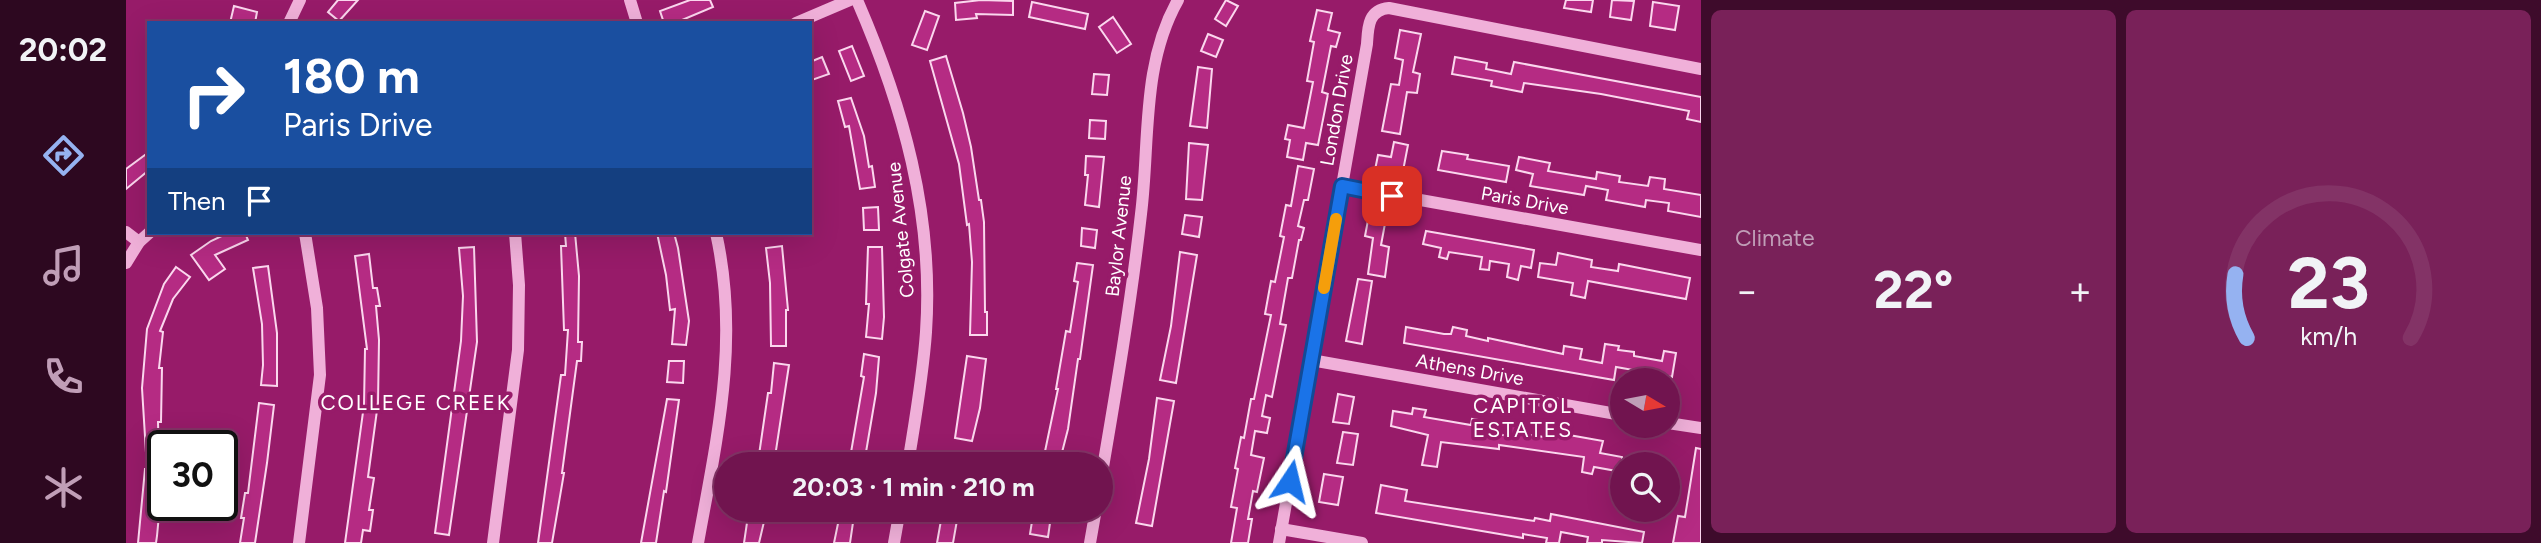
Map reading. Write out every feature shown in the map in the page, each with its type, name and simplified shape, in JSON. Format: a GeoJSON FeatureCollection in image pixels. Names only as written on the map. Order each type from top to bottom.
{"type":"FeatureCollection","features":[{"type":"Feature","properties":{"kind":"street"},"geometry":{"type":"LineString","coordinates":[[290,21],[300,0]]}},
{"type":"Feature","properties":{"kind":"street"},"geometry":{"type":"LineString","coordinates":[[630,0],[636,21]]}},
{"type":"Feature","properties":{"kind":"street"},"geometry":{"type":"LineString","coordinates":[[801,21],[850,0]]}},
{"type":"Feature","properties":{"kind":"street","name":"Colgate Avenue"},"geometry":{"type":"LineString","coordinates":[[857,0],[903,122],[916,176],[925,244],[926,330],[910,452]]}},
{"type":"Feature","properties":{"kind":"street","name":"Baylor Avenue"},"geometry":{"type":"LineString","coordinates":[[1105,452],[1130,304],[1142,210],[1154,65],[1160,40],[1178,0]]}},
{"type":"Feature","properties":{"kind":"street","name":"London Drive"},"geometry":{"type":"LineString","coordinates":[[1279,543],[1372,15],[1382,8],[1389,8],[1701,69]]}},
{"type":"Feature","properties":{"kind":"street","name":"Paris Drive"},"geometry":{"type":"LineString","coordinates":[[1342,186],[1701,250]]}},
{"type":"Feature","properties":{"kind":"street"},"geometry":{"type":"LineString","coordinates":[[126,232],[139,242]]}},
{"type":"Feature","properties":{"kind":"street"},"geometry":{"type":"LineString","coordinates":[[126,263],[139,242],[147,235]]}},
{"type":"Feature","properties":{"kind":"street"},"geometry":{"type":"LineString","coordinates":[[299,543],[320,375],[317,309],[305,235]]}},
{"type":"Feature","properties":{"kind":"street"},"geometry":{"type":"LineString","coordinates":[[493,543],[518,350],[519,285],[515,235]]}},
{"type":"Feature","properties":{"kind":"street"},"geometry":{"type":"LineString","coordinates":[[698,543],[726,374],[727,310],[716,235]]}},
{"type":"Feature","properties":{"kind":"street","name":"Athens Drive"},"geometry":{"type":"LineString","coordinates":[[1311,360],[1610,413]]}},
{"type":"Feature","properties":{"kind":"street"},"geometry":{"type":"LineString","coordinates":[[1680,425],[1701,428]]}},
{"type":"Feature","properties":{"kind":"street"},"geometry":{"type":"LineString","coordinates":[[894,543],[898,522]]}},
{"type":"Feature","properties":{"kind":"street"},"geometry":{"type":"LineString","coordinates":[[1090,543],[1094,522]]}},
{"type":"Feature","properties":{"kind":"street"},"geometry":{"type":"LineString","coordinates":[[1282,529],[1362,543]]}},
{"type":"Feature","properties":{"kind":"building"},"geometry":{"type":"Polygon","coordinates":[[[338,0],[358,0],[339,21],[328,12],[338,0]]]}},
{"type":"Feature","properties":{"kind":"building"},"geometry":{"type":"Polygon","coordinates":[[[690,0],[710,0],[713,7],[680,21],[663,21],[660,11],[690,0]]]}},
{"type":"Feature","properties":{"kind":"building"},"geometry":{"type":"Polygon","coordinates":[[[981,0],[1013,1],[1013,15],[976,14],[977,18],[956,20],[955,3],[981,0]]]}},
{"type":"Feature","properties":{"kind":"building"},"geometry":{"type":"Polygon","coordinates":[[[1226,0],[1238,6],[1226,26],[1215,19],[1226,0]]]}},
{"type":"Feature","properties":{"kind":"building"},"geometry":{"type":"Polygon","coordinates":[[[1566,0],[1593,0],[1591,12],[1564,8],[1566,0]]]}},
{"type":"Feature","properties":{"kind":"building"},"geometry":{"type":"Polygon","coordinates":[[[1612,0],[1634,1],[1631,20],[1610,17],[1612,0]]]}},
{"type":"Feature","properties":{"kind":"building"},"geometry":{"type":"Polygon","coordinates":[[[1032,2],[1088,14],[1085,29],[1029,17],[1032,2]]]}},
{"type":"Feature","properties":{"kind":"building"},"geometry":{"type":"Polygon","coordinates":[[[1653,2],[1679,6],[1675,30],[1650,26],[1653,2]]]}},
{"type":"Feature","properties":{"kind":"building"},"geometry":{"type":"Polygon","coordinates":[[[234,6],[257,12],[255,21],[230,21],[234,6]]]}},
{"type":"Feature","properties":{"kind":"building"},"geometry":{"type":"Polygon","coordinates":[[[1317,10],[1332,13],[1328,30],[1340,33],[1336,47],[1331,46],[1322,92],[1328,94],[1318,145],[1306,143],[1303,160],[1287,157],[1290,140],[1285,139],[1288,125],[1304,128],[1313,82],[1307,81],[1314,42],[1310,41],[1317,10]]]}},
{"type":"Feature","properties":{"kind":"building"},"geometry":{"type":"Polygon","coordinates":[[[925,11],[939,16],[927,50],[912,45],[925,11]]]}},
{"type":"Feature","properties":{"kind":"building"},"geometry":{"type":"Polygon","coordinates":[[[1113,17],[1131,44],[1117,53],[1099,27],[1113,17]]]}},
{"type":"Feature","properties":{"kind":"building"},"geometry":{"type":"Polygon","coordinates":[[[1400,30],[1421,34],[1413,72],[1420,74],[1417,93],[1407,92],[1400,134],[1382,131],[1391,84],[1399,85],[1403,60],[1395,58],[1400,30]]]}},
{"type":"Feature","properties":{"kind":"building"},"geometry":{"type":"Polygon","coordinates":[[[1208,34],[1223,40],[1216,57],[1201,51],[1208,34]]]}},
{"type":"Feature","properties":{"kind":"building"},"geometry":{"type":"Polygon","coordinates":[[[852,46],[864,76],[851,81],[839,51],[852,46]]]}},
{"type":"Feature","properties":{"kind":"building"},"geometry":{"type":"Polygon","coordinates":[[[946,56],[963,113],[981,200],[987,335],[970,335],[972,262],[969,224],[967,225],[959,164],[930,61],[946,56]]]}},
{"type":"Feature","properties":{"kind":"building"},"geometry":{"type":"Polygon","coordinates":[[[822,57],[829,74],[812,80],[812,61],[822,57]]]}},
{"type":"Feature","properties":{"kind":"building"},"geometry":{"type":"Polygon","coordinates":[[[1455,57],[1487,63],[1486,69],[1511,74],[1514,62],[1701,97],[1701,122],[1687,119],[1689,111],[1601,94],[1524,83],[1522,92],[1491,86],[1492,81],[1452,74],[1455,57]]]}},
{"type":"Feature","properties":{"kind":"building"},"geometry":{"type":"Polygon","coordinates":[[[1198,67],[1212,69],[1207,128],[1190,126],[1198,67]]]}},
{"type":"Feature","properties":{"kind":"building"},"geometry":{"type":"Polygon","coordinates":[[[1094,74],[1109,75],[1107,95],[1092,94],[1094,74]]]}},
{"type":"Feature","properties":{"kind":"building"},"geometry":{"type":"Polygon","coordinates":[[[851,98],[864,136],[875,187],[860,189],[849,126],[845,127],[838,101],[851,98]]]}},
{"type":"Feature","properties":{"kind":"building"},"geometry":{"type":"Polygon","coordinates":[[[1090,120],[1106,121],[1105,139],[1089,138],[1090,120]]]}},
{"type":"Feature","properties":{"kind":"building"},"geometry":{"type":"Polygon","coordinates":[[[1394,142],[1408,145],[1402,176],[1375,170],[1378,155],[1391,157],[1394,142]]]}},
{"type":"Feature","properties":{"kind":"building"},"geometry":{"type":"Polygon","coordinates":[[[1189,143],[1208,145],[1202,200],[1186,199],[1189,143]]]}},
{"type":"Feature","properties":{"kind":"building"},"geometry":{"type":"Polygon","coordinates":[[[1442,151],[1468,155],[1467,159],[1509,166],[1506,182],[1438,170],[1442,151]]]}},
{"type":"Feature","properties":{"kind":"building"},"geometry":{"type":"Polygon","coordinates":[[[147,153],[147,172],[126,189],[126,169],[147,153]]]}},
{"type":"Feature","properties":{"kind":"building"},"geometry":{"type":"Polygon","coordinates":[[[1086,156],[1104,157],[1099,207],[1085,205],[1088,175],[1085,175],[1086,156]]]}},
{"type":"Feature","properties":{"kind":"building"},"geometry":{"type":"Polygon","coordinates":[[[1519,157],[1550,163],[1548,171],[1596,179],[1597,172],[1620,176],[1619,182],[1648,186],[1650,177],[1665,179],[1664,189],[1701,195],[1701,217],[1668,211],[1669,203],[1646,200],[1645,207],[1606,200],[1608,190],[1586,186],[1584,195],[1530,186],[1533,174],[1516,170],[1519,157]]]}},
{"type":"Feature","properties":{"kind":"building"},"geometry":{"type":"Polygon","coordinates":[[[1298,166],[1314,169],[1308,200],[1304,200],[1298,226],[1304,228],[1292,278],[1288,278],[1280,324],[1286,325],[1272,397],[1266,395],[1262,416],[1270,418],[1267,433],[1255,431],[1251,455],[1264,458],[1257,492],[1253,491],[1248,519],[1252,519],[1248,543],[1231,543],[1237,508],[1231,507],[1238,469],[1235,468],[1251,399],[1254,399],[1271,315],[1265,314],[1271,281],[1275,282],[1284,237],[1280,236],[1286,205],[1291,206],[1298,166]]]}},
{"type":"Feature","properties":{"kind":"building"},"geometry":{"type":"Polygon","coordinates":[[[878,207],[879,230],[864,230],[863,208],[878,207]]]}},
{"type":"Feature","properties":{"kind":"building"},"geometry":{"type":"Polygon","coordinates":[[[1370,210],[1387,213],[1381,245],[1389,247],[1385,277],[1368,274],[1373,238],[1365,236],[1370,210]]]}},
{"type":"Feature","properties":{"kind":"building"},"geometry":{"type":"Polygon","coordinates":[[[1185,215],[1202,217],[1199,237],[1182,234],[1185,215]]]}},
{"type":"Feature","properties":{"kind":"building"},"geometry":{"type":"Polygon","coordinates":[[[1082,228],[1097,230],[1095,248],[1081,246],[1082,228]]]}},
{"type":"Feature","properties":{"kind":"building"},"geometry":{"type":"Polygon","coordinates":[[[1426,231],[1534,250],[1531,268],[1521,266],[1518,280],[1507,277],[1509,264],[1490,261],[1489,270],[1480,269],[1482,257],[1449,252],[1447,259],[1439,257],[1441,248],[1423,244],[1426,231]]]}},
{"type":"Feature","properties":{"kind":"building"},"geometry":{"type":"Polygon","coordinates":[[[224,235],[246,235],[248,240],[215,255],[225,269],[209,280],[191,255],[224,235]]]}},
{"type":"Feature","properties":{"kind":"building"},"geometry":{"type":"Polygon","coordinates":[[[565,235],[575,235],[579,276],[578,342],[582,342],[581,361],[577,361],[564,473],[552,543],[538,543],[561,375],[565,375],[568,330],[564,330],[561,246],[566,246],[565,235]]]}},
{"type":"Feature","properties":{"kind":"building"},"geometry":{"type":"Polygon","coordinates":[[[657,235],[675,235],[678,248],[689,321],[686,345],[672,344],[675,309],[670,310],[657,235]]]}},
{"type":"Feature","properties":{"kind":"building"},"geometry":{"type":"Polygon","coordinates":[[[782,246],[788,310],[786,346],[771,346],[770,283],[766,248],[782,246]]]}},
{"type":"Feature","properties":{"kind":"building"},"geometry":{"type":"Polygon","coordinates":[[[474,247],[477,342],[449,535],[435,533],[461,341],[463,296],[459,248],[474,247]]]}},
{"type":"Feature","properties":{"kind":"building"},"geometry":{"type":"Polygon","coordinates":[[[868,247],[882,247],[882,339],[866,337],[869,304],[866,304],[868,247]]]}},
{"type":"Feature","properties":{"kind":"building"},"geometry":{"type":"Polygon","coordinates":[[[1180,252],[1197,255],[1176,383],[1160,380],[1171,326],[1180,252]]]}},
{"type":"Feature","properties":{"kind":"building"},"geometry":{"type":"Polygon","coordinates":[[[1558,253],[1592,260],[1591,267],[1618,271],[1619,264],[1690,278],[1686,299],[1588,281],[1585,298],[1571,295],[1573,283],[1538,277],[1540,263],[1556,265],[1558,253]]]}},
{"type":"Feature","properties":{"kind":"building"},"geometry":{"type":"Polygon","coordinates":[[[369,254],[373,288],[377,288],[380,306],[376,306],[379,340],[378,403],[368,477],[374,478],[369,510],[373,510],[370,531],[363,530],[361,543],[345,543],[364,405],[367,349],[355,256],[369,254]]]}},
{"type":"Feature","properties":{"kind":"building"},"geometry":{"type":"Polygon","coordinates":[[[1077,263],[1093,265],[1080,359],[1062,452],[1045,452],[1066,331],[1070,332],[1078,282],[1074,281],[1077,263]]]}},
{"type":"Feature","properties":{"kind":"building"},"geometry":{"type":"Polygon","coordinates":[[[268,266],[277,333],[277,386],[261,385],[262,324],[253,268],[268,266]]]}},
{"type":"Feature","properties":{"kind":"building"},"geometry":{"type":"Polygon","coordinates":[[[176,267],[190,277],[173,299],[160,331],[163,332],[159,368],[162,368],[161,422],[158,422],[158,430],[147,430],[147,469],[142,388],[147,329],[164,284],[176,267]]]}},
{"type":"Feature","properties":{"kind":"building"},"geometry":{"type":"Polygon","coordinates":[[[1358,279],[1372,281],[1362,344],[1346,341],[1358,279]]]}},
{"type":"Feature","properties":{"kind":"building"},"geometry":{"type":"Polygon","coordinates":[[[1406,327],[1451,334],[1453,327],[1467,330],[1466,336],[1563,354],[1564,346],[1582,349],[1580,359],[1602,363],[1605,344],[1619,346],[1618,350],[1634,352],[1634,356],[1662,361],[1664,351],[1676,353],[1674,368],[1610,368],[1610,379],[1404,343],[1406,327]]]}},
{"type":"Feature","properties":{"kind":"building"},"geometry":{"type":"Polygon","coordinates":[[[864,354],[879,357],[866,452],[851,452],[864,377],[861,376],[864,354]]]}},
{"type":"Feature","properties":{"kind":"building"},"geometry":{"type":"Polygon","coordinates":[[[967,356],[986,359],[980,408],[972,441],[955,438],[967,356]]]}},
{"type":"Feature","properties":{"kind":"building"},"geometry":{"type":"Polygon","coordinates":[[[669,361],[684,361],[683,383],[667,382],[669,361]]]}},
{"type":"Feature","properties":{"kind":"building"},"geometry":{"type":"Polygon","coordinates":[[[774,363],[789,365],[776,452],[759,452],[768,393],[771,393],[774,363]]]}},
{"type":"Feature","properties":{"kind":"building"},"geometry":{"type":"Polygon","coordinates":[[[1338,394],[1354,397],[1349,424],[1333,422],[1338,394]]]}},
{"type":"Feature","properties":{"kind":"building"},"geometry":{"type":"Polygon","coordinates":[[[1157,398],[1174,401],[1152,526],[1136,523],[1149,459],[1157,398]]]}},
{"type":"Feature","properties":{"kind":"building"},"geometry":{"type":"Polygon","coordinates":[[[667,399],[679,400],[666,492],[664,491],[656,543],[641,543],[667,399]]]}},
{"type":"Feature","properties":{"kind":"building"},"geometry":{"type":"Polygon","coordinates":[[[259,403],[274,405],[267,463],[255,543],[240,543],[244,518],[241,518],[245,493],[248,493],[259,403]]]}},
{"type":"Feature","properties":{"kind":"building"},"geometry":{"type":"Polygon","coordinates":[[[1413,408],[1426,410],[1424,417],[1471,425],[1472,419],[1485,421],[1483,432],[1510,436],[1511,425],[1525,427],[1524,434],[1551,438],[1552,432],[1603,441],[1600,453],[1610,455],[1610,470],[1594,467],[1592,474],[1582,472],[1584,457],[1499,445],[1499,449],[1441,442],[1437,467],[1422,465],[1428,435],[1391,426],[1393,411],[1412,414],[1413,408]]]}},
{"type":"Feature","properties":{"kind":"building"},"geometry":{"type":"Polygon","coordinates":[[[1343,432],[1358,434],[1353,465],[1337,463],[1343,432]]]}},
{"type":"Feature","properties":{"kind":"building"},"geometry":{"type":"Polygon","coordinates":[[[1696,448],[1701,449],[1701,543],[1673,543],[1677,522],[1680,522],[1680,516],[1685,517],[1696,448]]]}},
{"type":"Feature","properties":{"kind":"building"},"geometry":{"type":"Polygon","coordinates":[[[145,469],[147,521],[158,521],[156,543],[138,543],[145,469]]]}},
{"type":"Feature","properties":{"kind":"building"},"geometry":{"type":"Polygon","coordinates":[[[1324,474],[1343,477],[1338,505],[1319,502],[1324,474]]]}},
{"type":"Feature","properties":{"kind":"building"},"geometry":{"type":"Polygon","coordinates":[[[1381,485],[1407,490],[1405,501],[1534,521],[1535,518],[1550,521],[1551,514],[1644,532],[1642,543],[1602,540],[1602,543],[1587,543],[1588,537],[1561,532],[1559,543],[1546,543],[1547,538],[1523,534],[1523,538],[1376,513],[1381,485]]]}},
{"type":"Feature","properties":{"kind":"building"},"geometry":{"type":"Polygon","coordinates":[[[747,522],[764,522],[759,543],[744,543],[747,522]]]}},
{"type":"Feature","properties":{"kind":"building"},"geometry":{"type":"Polygon","coordinates":[[[838,522],[853,522],[850,543],[834,543],[838,522]]]}},
{"type":"Feature","properties":{"kind":"building"},"geometry":{"type":"Polygon","coordinates":[[[941,522],[957,522],[953,543],[937,543],[941,522]]]}},
{"type":"Feature","properties":{"kind":"building"},"geometry":{"type":"Polygon","coordinates":[[[1032,522],[1050,522],[1048,537],[1030,534],[1032,522]]]}},
{"type":"Feature","properties":{"kind":"slow traffic"},"geometry":{"type":"LineString","coordinates":[[1324,288],[1336,219]]}},
{"type":"Feature","properties":{"kind":"district","name":"COLLEGE CREEK"},"geometry":{"type":"Point","coordinates":[416,403]}},
{"type":"Feature","properties":{"kind":"district","name":"CAPITOL ESTATES"},"geometry":{"type":"Point","coordinates":[1523,418]}},
{"type":"Feature","properties":{"kind":"route"},"geometry":{"type":"LineString","coordinates":[[1290,481],[1342,186],[1392,196]]}}]}
